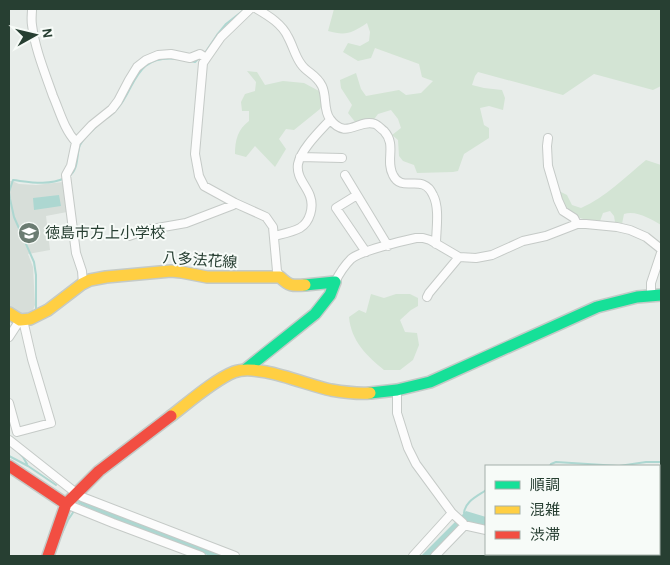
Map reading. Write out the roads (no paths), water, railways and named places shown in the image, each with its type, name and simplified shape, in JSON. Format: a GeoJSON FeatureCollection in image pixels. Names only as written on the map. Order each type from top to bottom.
{"type":"FeatureCollection","features":[{"type":"Feature","properties":{"kind":"main road","name":"八多法花線"},"geometry":{"type":"LineString","coordinates":[[15,319],[34,318],[91,280],[165,271],[179,271],[209,278],[280,277],[287,284],[294,286],[335,282]]}},
{"type":"Feature","properties":{"kind":"main road"},"geometry":{"type":"LineString","coordinates":[[246,369],[315,314],[330,295],[335,282]]}},
{"type":"Feature","properties":{"kind":"main road"},"geometry":{"type":"LineString","coordinates":[[48,556],[66,504],[76,493],[99,471],[220,380],[234,372],[246,369],[262,371],[332,390],[366,393],[397,390],[430,382],[597,307],[623,300],[656,295]]}},
{"type":"Feature","properties":{"kind":"main road"},"geometry":{"type":"LineString","coordinates":[[9,466],[66,504]]}},
{"type":"Feature","properties":{"kind":"street"},"geometry":{"type":"LineString","coordinates":[[32,9],[32,24],[39,56],[64,124],[76,142]]}},
{"type":"Feature","properties":{"kind":"street"},"geometry":{"type":"LineString","coordinates":[[250,9],[204,56],[195,147],[199,176],[204,186],[266,217],[272,227],[277,271],[280,277]]}},
{"type":"Feature","properties":{"kind":"street"},"geometry":{"type":"LineString","coordinates":[[257,9],[277,22],[289,38],[301,64],[318,79],[323,88],[330,120],[336,126],[349,130],[367,123],[376,124],[390,141],[390,166],[392,174],[402,184],[421,183],[429,187],[436,202],[436,244]]}},
{"type":"Feature","properties":{"kind":"street"},"geometry":{"type":"LineString","coordinates":[[83,284],[82,272],[76,253],[66,178],[71,166],[76,142],[92,125],[112,110],[137,67],[146,60],[158,55],[171,54],[190,58],[200,54],[204,56]]}},
{"type":"Feature","properties":{"kind":"street"},"geometry":{"type":"LineString","coordinates":[[274,236],[302,227],[309,216],[311,210],[310,196],[299,176],[298,163],[305,149],[330,120]]}},
{"type":"Feature","properties":{"kind":"street"},"geometry":{"type":"LineString","coordinates":[[548,138],[548,166],[558,200],[563,211],[574,218],[576,224]]}},
{"type":"Feature","properties":{"kind":"street"},"geometry":{"type":"LineString","coordinates":[[300,157],[342,158]]}},
{"type":"Feature","properties":{"kind":"street"},"geometry":{"type":"LineString","coordinates":[[345,175],[388,246]]}},
{"type":"Feature","properties":{"kind":"street"},"geometry":{"type":"LineString","coordinates":[[357,195],[336,208],[366,252]]}},
{"type":"Feature","properties":{"kind":"street"},"geometry":{"type":"LineString","coordinates":[[129,236],[146,230],[186,222],[235,203]]}},
{"type":"Feature","properties":{"kind":"street"},"geometry":{"type":"LineString","coordinates":[[335,282],[340,272],[352,258],[408,240],[423,238],[459,257],[476,258],[492,255],[523,241],[546,236],[576,224],[617,226],[646,237],[661,249]]}},
{"type":"Feature","properties":{"kind":"street"},"geometry":{"type":"LineString","coordinates":[[656,295],[652,283],[661,253]]}},
{"type":"Feature","properties":{"kind":"street"},"geometry":{"type":"LineString","coordinates":[[427,297],[459,257]]}},
{"type":"Feature","properties":{"kind":"street"},"geometry":{"type":"LineString","coordinates":[[9,337],[15,319]]}},
{"type":"Feature","properties":{"kind":"street"},"geometry":{"type":"LineString","coordinates":[[9,404],[17,432],[51,423],[32,359],[15,319]]}},
{"type":"Feature","properties":{"kind":"street"},"geometry":{"type":"LineString","coordinates":[[397,390],[397,413],[408,448],[416,464],[463,525],[485,530]]}},
{"type":"Feature","properties":{"kind":"street"},"geometry":{"type":"LineString","coordinates":[[9,440],[82,497],[235,556]]}},
{"type":"Feature","properties":{"kind":"street"},"geometry":{"type":"LineString","coordinates":[[66,504],[200,556]]}},
{"type":"Feature","properties":{"kind":"street"},"geometry":{"type":"LineString","coordinates":[[413,556],[453,514]]}},
{"type":"Feature","properties":{"kind":"street"},"geometry":{"type":"LineString","coordinates":[[435,556],[463,525]]}},
{"type":"Feature","properties":{"kind":"water"},"geometry":{"type":"Polygon","coordinates":[[[59,195],[61,206],[34,210],[33,198],[59,195]]]}},
{"type":"Feature","properties":{"kind":"water"},"geometry":{"type":"Polygon","coordinates":[[[81,498],[229,556],[210,556],[115,520],[77,503],[81,498]]]}},
{"type":"Feature","properties":{"kind":"water"},"geometry":{"type":"Polygon","coordinates":[[[466,511],[485,517],[485,527],[468,522],[435,556],[421,556],[466,511]]]}},
{"type":"Feature","properties":{"kind":"waterway"},"geometry":{"type":"LineString","coordinates":[[205,53],[226,24],[245,9]]}},
{"type":"Feature","properties":{"kind":"waterway"},"geometry":{"type":"LineString","coordinates":[[191,61],[195,62],[199,58]]}},
{"type":"Feature","properties":{"kind":"waterway"},"geometry":{"type":"LineString","coordinates":[[107,118],[117,109],[142,69],[150,63],[162,59],[178,59]]}},
{"type":"Feature","properties":{"kind":"waterway"},"geometry":{"type":"LineString","coordinates":[[69,176],[76,166],[80,145],[86,136],[99,124]]}},
{"type":"Feature","properties":{"kind":"waterway"},"geometry":{"type":"LineString","coordinates":[[36,311],[34,262],[14,217],[9,192],[13,180],[46,183],[65,178]]}},
{"type":"Feature","properties":{"kind":"waterway"},"geometry":{"type":"LineString","coordinates":[[9,330],[14,322]]}},
{"type":"Feature","properties":{"kind":"waterway"},"geometry":{"type":"LineString","coordinates":[[16,450],[27,464]]}},
{"type":"Feature","properties":{"kind":"waterway"},"geometry":{"type":"LineString","coordinates":[[9,456],[56,485]]}},
{"type":"Feature","properties":{"kind":"waterway"},"geometry":{"type":"LineString","coordinates":[[550,465],[556,462],[603,465]]}},
{"type":"Feature","properties":{"kind":"waterway"},"geometry":{"type":"LineString","coordinates":[[626,465],[661,462]]}},
{"type":"Feature","properties":{"kind":"waterway"},"geometry":{"type":"LineString","coordinates":[[464,513],[469,502],[485,491]]}},
{"type":"Feature","properties":{"kind":"waterway"},"geometry":{"type":"LineString","coordinates":[[59,540],[74,511]]}},
{"type":"Feature","properties":{"kind":"place","name":"徳島市方上小学校"},"geometry":{"type":"Point","coordinates":[29,233]}}]}
